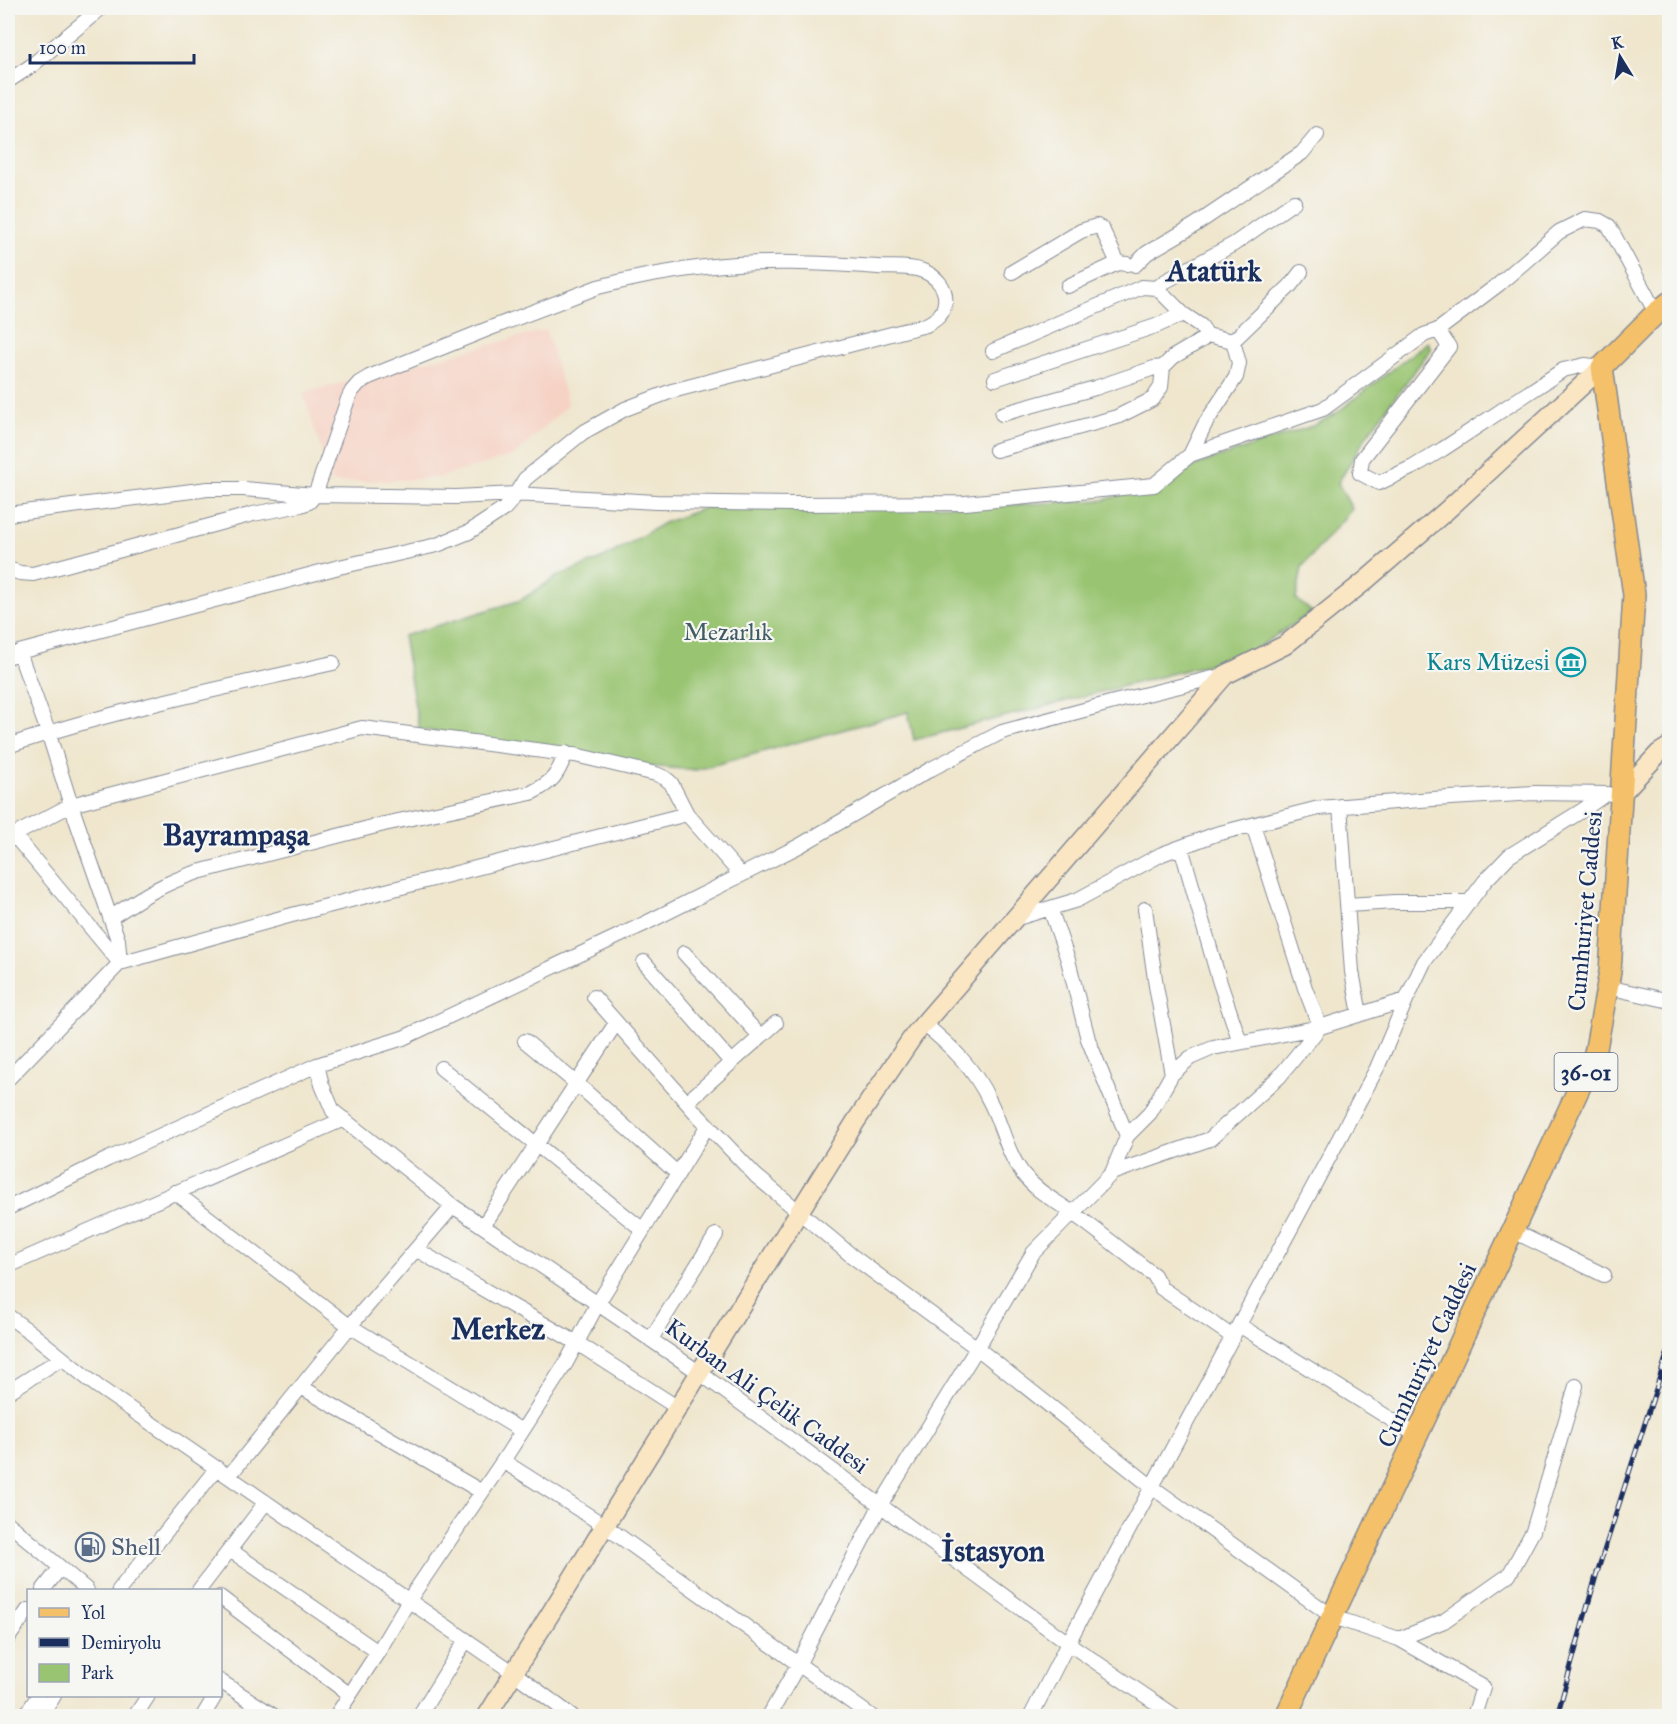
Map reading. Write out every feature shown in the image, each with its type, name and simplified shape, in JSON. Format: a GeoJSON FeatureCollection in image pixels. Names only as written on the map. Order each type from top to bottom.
{"type":"FeatureCollection","features":[{"type":"Feature","properties":{"kind":"main road"},"geometry":{"type":"LineString","coordinates":[[487,1716],[856,1121],[914,1035],[1225,675],[1286,645],[1365,581],[1446,511],[1665,312]]}},
{"type":"Feature","properties":{"kind":"main road","name":"Cumhuriyet Caddesi"},"geometry":{"type":"LineString","coordinates":[[1286,1716],[1595,1054],[1610,972],[1613,794],[1634,594],[1602,367]]}},
{"type":"Feature","properties":{"kind":"main road"},"geometry":{"type":"LineString","coordinates":[[1613,794],[1670,746]]}},
{"type":"Feature","properties":{"kind":"street"},"geometry":{"type":"LineString","coordinates":[[8,81],[31,66],[101,8]]}},
{"type":"Feature","properties":{"kind":"street"},"geometry":{"type":"LineString","coordinates":[[1135,265],[1147,253],[1195,225],[1302,153],[1317,135]]}},
{"type":"Feature","properties":{"kind":"street"},"geometry":{"type":"LineString","coordinates":[[1157,288],[1234,244],[1294,202]]}},
{"type":"Feature","properties":{"kind":"street"},"geometry":{"type":"LineString","coordinates":[[8,514],[208,489],[244,489],[315,495],[456,497],[515,495],[656,502],[792,504],[965,503],[1154,485],[1190,455],[1323,409],[1424,335],[1438,330],[1499,284],[1559,232],[1585,219],[1600,221],[1609,226],[1665,312]]}},
{"type":"Feature","properties":{"kind":"street"},"geometry":{"type":"LineString","coordinates":[[1012,272],[1081,231],[1097,226],[1102,229],[1118,263]]}},
{"type":"Feature","properties":{"kind":"street"},"geometry":{"type":"LineString","coordinates":[[8,569],[33,574],[253,514],[305,504],[315,495],[348,399],[360,383],[411,359],[598,287],[630,279],[737,263],[822,263],[920,270],[936,279],[946,297],[942,313],[937,320],[926,325],[672,391],[625,409],[582,433],[525,479],[504,509],[469,532],[437,545],[339,567],[13,655],[48,732],[118,940],[120,963]]}},
{"type":"Feature","properties":{"kind":"street"},"geometry":{"type":"LineString","coordinates":[[1068,286],[1118,263],[1135,265]]}},
{"type":"Feature","properties":{"kind":"street"},"geometry":{"type":"LineString","coordinates":[[1135,265],[1142,287]]}},
{"type":"Feature","properties":{"kind":"street"},"geometry":{"type":"LineString","coordinates":[[1233,341],[1290,286],[1301,272]]}},
{"type":"Feature","properties":{"kind":"street"},"geometry":{"type":"LineString","coordinates":[[993,351],[1142,287],[1157,288],[1183,314],[1201,326],[1207,335],[1233,341]]}},
{"type":"Feature","properties":{"kind":"street"},"geometry":{"type":"LineString","coordinates":[[995,379],[1156,326],[1183,314]]}},
{"type":"Feature","properties":{"kind":"street"},"geometry":{"type":"LineString","coordinates":[[1438,330],[1449,347],[1362,459],[1360,473],[1379,483],[1413,467],[1443,449],[1563,370],[1585,365],[1602,367]]}},
{"type":"Feature","properties":{"kind":"street"},"geometry":{"type":"LineString","coordinates":[[1002,414],[1163,367],[1173,357],[1207,335]]}},
{"type":"Feature","properties":{"kind":"street"},"geometry":{"type":"LineString","coordinates":[[1190,455],[1205,424],[1236,377],[1239,363],[1233,341]]}},
{"type":"Feature","properties":{"kind":"street"},"geometry":{"type":"LineString","coordinates":[[996,450],[1117,417],[1153,399],[1161,387],[1163,367]]}},
{"type":"Feature","properties":{"kind":"street"},"geometry":{"type":"LineString","coordinates":[[8,746],[48,732],[148,705],[333,663]]}},
{"type":"Feature","properties":{"kind":"street"},"geometry":{"type":"LineString","coordinates":[[8,1208],[108,1159],[317,1065],[404,1038],[642,925],[799,846],[1002,732],[1225,675]]}},
{"type":"Feature","properties":{"kind":"street"},"geometry":{"type":"LineString","coordinates":[[120,963],[11,838],[71,805],[362,728],[566,753],[665,777],[675,788],[687,814],[741,875]]}},
{"type":"Feature","properties":{"kind":"street"},"geometry":{"type":"LineString","coordinates":[[110,918],[159,887],[198,872],[384,824],[531,793],[550,782],[558,774],[566,753]]}},
{"type":"Feature","properties":{"kind":"street"},"geometry":{"type":"LineString","coordinates":[[1014,919],[1077,900],[1162,854],[1180,847],[1216,834],[1319,808],[1535,794],[1613,794]]}},
{"type":"Feature","properties":{"kind":"street"},"geometry":{"type":"LineString","coordinates":[[1031,1716],[1377,1068],[1424,962],[1485,881],[1509,856],[1613,794]]}},
{"type":"Feature","properties":{"kind":"street"},"geometry":{"type":"LineString","coordinates":[[1340,806],[1352,972],[1360,1014]]}},
{"type":"Feature","properties":{"kind":"street"},"geometry":{"type":"LineString","coordinates":[[8,1079],[120,963],[303,912],[687,814]]}},
{"type":"Feature","properties":{"kind":"street"},"geometry":{"type":"LineString","coordinates":[[1253,825],[1305,988],[1320,1026]]}},
{"type":"Feature","properties":{"kind":"street"},"geometry":{"type":"LineString","coordinates":[[1180,847],[1220,984],[1240,1042]]}},
{"type":"Feature","properties":{"kind":"street"},"geometry":{"type":"LineString","coordinates":[[1347,905],[1395,902],[1470,902]]}},
{"type":"Feature","properties":{"kind":"street"},"geometry":{"type":"LineString","coordinates":[[1050,908],[1068,960],[1088,1039],[1127,1136]]}},
{"type":"Feature","properties":{"kind":"street"},"geometry":{"type":"LineString","coordinates":[[1145,909],[1172,1074]]}},
{"type":"Feature","properties":{"kind":"street"},"geometry":{"type":"LineString","coordinates":[[684,953],[760,1036]]}},
{"type":"Feature","properties":{"kind":"street"},"geometry":{"type":"LineString","coordinates":[[644,962],[731,1062]]}},
{"type":"Feature","properties":{"kind":"street"},"geometry":{"type":"LineString","coordinates":[[1607,987],[1670,1001]]}},
{"type":"Feature","properties":{"kind":"street"},"geometry":{"type":"LineString","coordinates":[[594,997],[756,1176],[852,1256],[977,1348],[1152,1487],[1333,1617],[1399,1639],[1482,1687],[1474,1716]]}},
{"type":"Feature","properties":{"kind":"street"},"geometry":{"type":"LineString","coordinates":[[769,1716],[798,1665],[880,1506],[1033,1253],[1112,1173],[1127,1136],[1150,1113],[1172,1074],[1190,1058],[1213,1048],[1320,1026],[1406,1000]]}},
{"type":"Feature","properties":{"kind":"street"},"geometry":{"type":"LineString","coordinates":[[483,1226],[616,1023]]}},
{"type":"Feature","properties":{"kind":"street"},"geometry":{"type":"LineString","coordinates":[[687,1102],[776,1023]]}},
{"type":"Feature","properties":{"kind":"street"},"geometry":{"type":"LineString","coordinates":[[924,1024],[950,1044],[980,1083],[990,1100],[1009,1151],[1023,1174],[1049,1199],[1072,1213],[1154,1275],[1161,1288],[1418,1436]]}},
{"type":"Feature","properties":{"kind":"street"},"geometry":{"type":"LineString","coordinates":[[1112,1173],[1210,1139],[1279,1077],[1320,1026]]}},
{"type":"Feature","properties":{"kind":"street"},"geometry":{"type":"LineString","coordinates":[[525,1041],[678,1174]]}},
{"type":"Feature","properties":{"kind":"street"},"geometry":{"type":"LineString","coordinates":[[8,1266],[175,1192],[338,1115],[322,1085],[317,1065]]}},
{"type":"Feature","properties":{"kind":"street"},"geometry":{"type":"LineString","coordinates":[[441,1068],[644,1230]]}},
{"type":"Feature","properties":{"kind":"street","name":"Kurban Ali Çelik Caddesi"},"geometry":{"type":"LineString","coordinates":[[338,1115],[453,1206],[700,1372],[1068,1643],[1175,1716]]}},
{"type":"Feature","properties":{"kind":"street"},"geometry":{"type":"LineString","coordinates":[[336,1716],[409,1600],[566,1363],[598,1304],[708,1125]]}},
{"type":"Feature","properties":{"kind":"street"},"geometry":{"type":"LineString","coordinates":[[175,1192],[350,1326],[522,1431]]}},
{"type":"Feature","properties":{"kind":"street"},"geometry":{"type":"LineString","coordinates":[[120,1589],[301,1387],[453,1206]]}},
{"type":"Feature","properties":{"kind":"street"},"geometry":{"type":"LineString","coordinates":[[1513,1231],[1604,1275]]}},
{"type":"Feature","properties":{"kind":"street"},"geometry":{"type":"LineString","coordinates":[[651,1340],[716,1235]]}},
{"type":"Feature","properties":{"kind":"street"},"geometry":{"type":"LineString","coordinates":[[416,1249],[577,1343],[678,1408]]}},
{"type":"Feature","properties":{"kind":"street"},"geometry":{"type":"LineString","coordinates":[[8,1316],[97,1386],[514,1672],[572,1716]]}},
{"type":"Feature","properties":{"kind":"street"},"geometry":{"type":"LineString","coordinates":[[8,1392],[62,1358]]}},
{"type":"Feature","properties":{"kind":"street"},"geometry":{"type":"LineString","coordinates":[[1399,1639],[1444,1621],[1509,1575],[1533,1531],[1576,1386]]}},
{"type":"Feature","properties":{"kind":"street"},"geometry":{"type":"LineString","coordinates":[[301,1387],[482,1492]]}},
{"type":"Feature","properties":{"kind":"street"},"geometry":{"type":"LineString","coordinates":[[503,1461],[605,1526],[871,1716]]}},
{"type":"Feature","properties":{"kind":"street"},"geometry":{"type":"LineString","coordinates":[[205,1588],[266,1502]]}},
{"type":"Feature","properties":{"kind":"street"},"geometry":{"type":"LineString","coordinates":[[10,1531],[86,1589]]}},
{"type":"Feature","properties":{"kind":"street"},"geometry":{"type":"LineString","coordinates":[[230,1550],[378,1652]]}},
{"type":"Feature","properties":{"kind":"street"},"geometry":{"type":"LineString","coordinates":[[44,1589],[60,1568]]}},
{"type":"Feature","properties":{"kind":"street"},"geometry":{"type":"LineString","coordinates":[[222,1599],[350,1695]]}},
{"type":"Feature","properties":{"kind":"street"},"geometry":{"type":"LineString","coordinates":[[8,1638],[27,1611]]}},
{"type":"Feature","properties":{"kind":"street"},"geometry":{"type":"LineString","coordinates":[[419,1716],[466,1640]]}},
{"type":"Feature","properties":{"kind":"street"},"geometry":{"type":"LineString","coordinates":[[222,1684],[274,1716]]}},
{"type":"Feature","properties":{"kind":"street"},"geometry":{"type":"LineString","coordinates":[[25,1716],[37,1697]]}},
{"type":"Feature","properties":{"kind":"street"},"geometry":{"type":"LineString","coordinates":[[41,1716],[53,1697]]}},
{"type":"Feature","properties":{"kind":"street"},"geometry":{"type":"LineString","coordinates":[[135,1716],[147,1697]]}},
{"type":"Feature","properties":{"kind":"street"},"geometry":{"type":"LineString","coordinates":[[203,1716],[214,1697]]}},
{"type":"Feature","properties":{"kind":"shaded area"},"geometry":{"type":"Polygon","coordinates":[[[546,330],[568,405],[515,455],[437,478],[332,483],[303,393],[546,330]]]}},
{"type":"Feature","properties":{"kind":"green space","name":"Mezarlık"},"geometry":{"type":"Polygon","coordinates":[[[1428,342],[1431,349],[1367,435],[1338,483],[1352,509],[1302,567],[1296,599],[1312,612],[1248,654],[914,740],[908,712],[696,770],[634,765],[419,729],[403,636],[521,600],[558,576],[604,558],[664,523],[707,507],[1008,505],[1104,500],[1147,487],[1199,464],[1315,425],[1336,413],[1428,342]]]}},
{"type":"Feature","properties":{"kind":"railway"},"geometry":{"type":"LineString","coordinates":[[1557,1716],[1596,1576],[1670,1345]]}},
{"type":"Feature","properties":{"kind":"place","name":"Kars Müzesi̇"},"geometry":{"type":"Point","coordinates":[1571,662]}},
{"type":"Feature","properties":{"kind":"place","name":"Shell"},"geometry":{"type":"Point","coordinates":[90,1547]}},
{"type":"Feature","properties":{"kind":"district","name":"Atatürk"},"geometry":{"type":"Point","coordinates":[1214,271]}},
{"type":"Feature","properties":{"kind":"district","name":"Bayrampaşa"},"geometry":{"type":"Point","coordinates":[236,835]}},
{"type":"Feature","properties":{"kind":"district","name":"Merkez"},"geometry":{"type":"Point","coordinates":[498,1329]}},
{"type":"Feature","properties":{"kind":"district","name":"İstasyon"},"geometry":{"type":"Point","coordinates":[993,1551]}}]}
